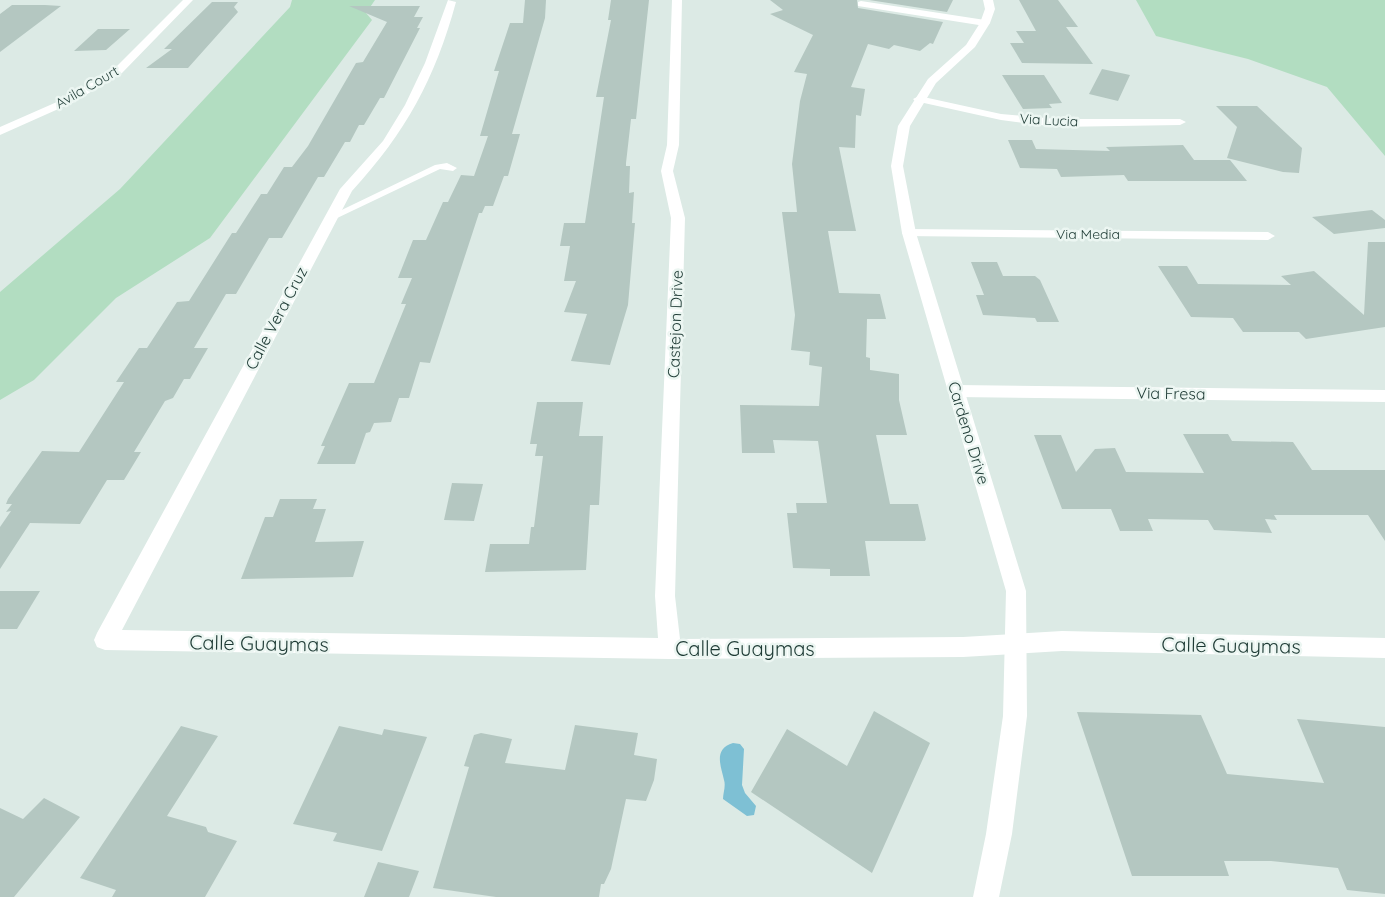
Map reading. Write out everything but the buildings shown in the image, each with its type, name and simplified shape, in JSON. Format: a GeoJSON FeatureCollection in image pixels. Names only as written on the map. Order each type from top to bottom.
{"type":"FeatureCollection","features":[{"type":"Feature","properties":{"kind":"street","name":"Avila Court"},"geometry":{"type":"LineString","coordinates":[[0,131],[70,100],[118,71],[188,0]]}},
{"type":"Feature","properties":{"kind":"street","name":"Castejon Drive"},"geometry":{"type":"LineString","coordinates":[[670,649],[665,596],[678,218],[667,171],[673,146],[677,0]]}},
{"type":"Feature","properties":{"kind":"street","name":"Cardeno Drive"},"geometry":{"type":"LineString","coordinates":[[986,897],[999,834],[1015,716],[1016,591],[909,233],[897,166],[904,126],[932,81],[970,47],[985,23],[990,9],[988,0]]}},
{"type":"Feature","properties":{"kind":"street","name":"Calle Vera Cruz"},"geometry":{"type":"LineString","coordinates":[[105,640],[345,189],[376,158],[402,119],[442,35],[451,2]]}},
{"type":"Feature","properties":{"kind":"street"},"geometry":{"type":"LineString","coordinates":[[861,4],[985,23]]}},
{"type":"Feature","properties":{"kind":"street","name":"Via Lucia"},"geometry":{"type":"LineString","coordinates":[[920,99],[1001,117],[1046,122],[1180,122]]}},
{"type":"Feature","properties":{"kind":"street","name":"Via Media"},"geometry":{"type":"LineString","coordinates":[[909,233],[1268,236]]}},
{"type":"Feature","properties":{"kind":"street","name":"Via Fresa"},"geometry":{"type":"LineString","coordinates":[[957,391],[1385,396]]}},
{"type":"Feature","properties":{"kind":"street","name":"Calle Guaymas"},"geometry":{"type":"LineString","coordinates":[[105,640],[670,649],[1016,646],[1062,641],[1385,648]]}},
{"type":"Feature","properties":{"kind":"lane"},"geometry":{"type":"LineString","coordinates":[[330,218],[438,167],[453,168]]}},
{"type":"Feature","properties":{"kind":"green space"},"geometry":{"type":"Polygon","coordinates":[[[292,0],[375,0],[366,13],[372,20],[210,238],[116,298],[34,380],[0,400],[0,292],[120,189],[290,7],[292,0]]]}},
{"type":"Feature","properties":{"kind":"green space"},"geometry":{"type":"Polygon","coordinates":[[[1136,0],[1385,0],[1385,156],[1327,87],[1248,59],[1156,36],[1136,0]]]}},
{"type":"Feature","properties":{"kind":"water"},"geometry":{"type":"Polygon","coordinates":[[[733,743],[740,744],[744,749],[742,785],[745,793],[756,806],[754,815],[747,816],[723,799],[725,785],[720,758],[723,749],[733,743]]]}}]}
